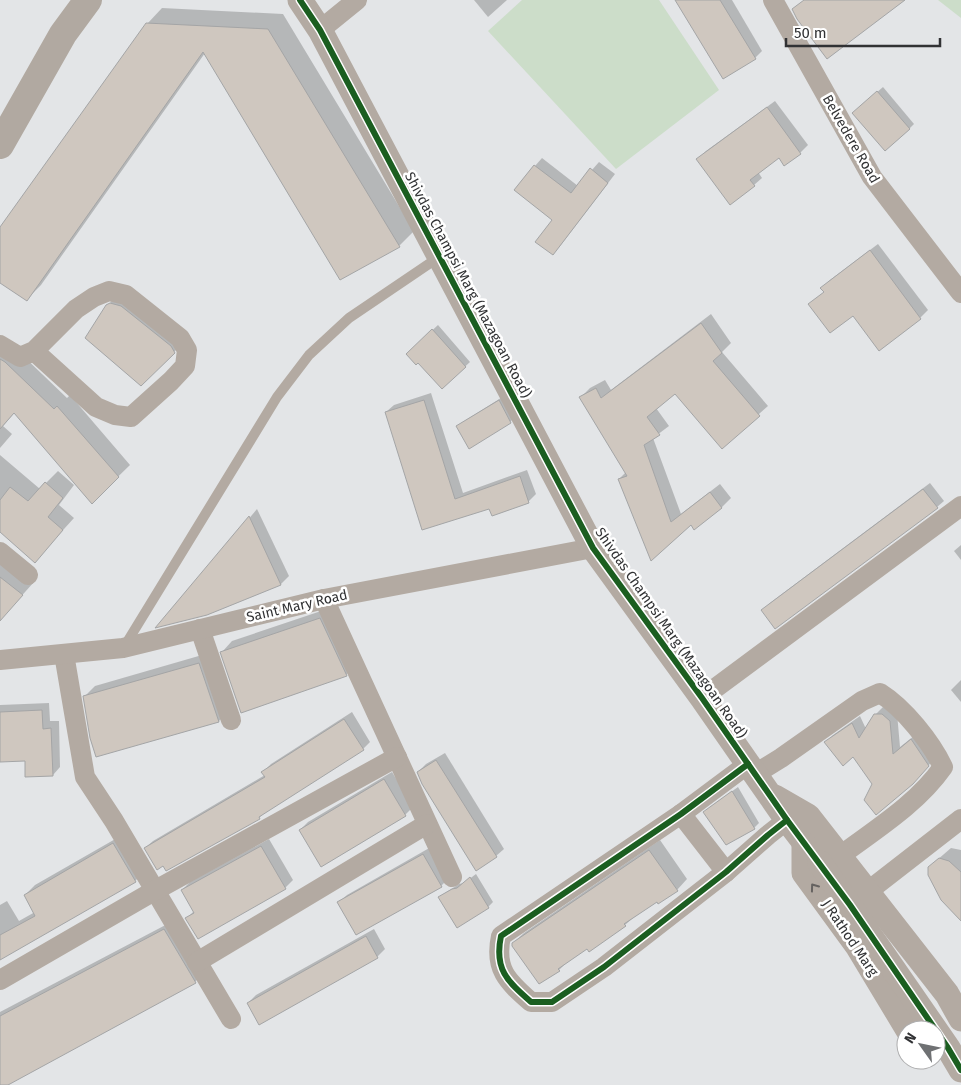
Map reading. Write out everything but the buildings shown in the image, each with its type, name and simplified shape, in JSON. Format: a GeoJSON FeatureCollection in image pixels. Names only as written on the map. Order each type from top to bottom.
{"type":"FeatureCollection","features":[{"type":"Feature","properties":{"kind":"main road"},"geometry":{"type":"LineString","coordinates":[[0,145],[62,34],[88,0]]}},
{"type":"Feature","properties":{"kind":"street","name":"Shivdas Champsi Marg (Mazagoan Road)"},"geometry":{"type":"LineString","coordinates":[[300,0],[320,30],[593,548],[702,698],[804,844],[830,859],[961,1070]]}},
{"type":"Feature","properties":{"kind":"street"},"geometry":{"type":"LineString","coordinates":[[320,30],[357,0]]}},
{"type":"Feature","properties":{"kind":"street","name":"Belvedere Road"},"geometry":{"type":"LineString","coordinates":[[773,0],[872,177],[961,293]]}},
{"type":"Feature","properties":{"kind":"street"},"geometry":{"type":"LineString","coordinates":[[0,345],[20,357],[34,351],[76,308],[94,297],[109,291],[126,295],[180,338],[187,350],[185,366],[131,417],[115,415],[96,407],[34,351]]}},
{"type":"Feature","properties":{"kind":"street"},"geometry":{"type":"LineString","coordinates":[[702,698],[961,506]]}},
{"type":"Feature","properties":{"kind":"street","name":"Saint Mary Road"},"geometry":{"type":"LineString","coordinates":[[0,660],[124,648],[324,599],[593,548]]}},
{"type":"Feature","properties":{"kind":"street"},"geometry":{"type":"LineString","coordinates":[[0,552],[28,575]]}},
{"type":"Feature","properties":{"kind":"street"},"geometry":{"type":"LineString","coordinates":[[324,599],[452,877]]}},
{"type":"Feature","properties":{"kind":"street"},"geometry":{"type":"LineString","coordinates":[[200,629],[231,720]]}},
{"type":"Feature","properties":{"kind":"street"},"geometry":{"type":"LineString","coordinates":[[64,654],[85,777],[114,821],[231,1019]]}},
{"type":"Feature","properties":{"kind":"street"},"geometry":{"type":"LineString","coordinates":[[787,820],[726,872],[604,967],[552,1002],[531,1002],[513,986],[499,963],[498,948],[501,936],[681,814],[757,777],[862,701],[880,693],[892,700],[934,748],[943,768],[908,804],[830,859]]}},
{"type":"Feature","properties":{"kind":"street"},"geometry":{"type":"LineString","coordinates":[[0,980],[154,891],[397,757]]}},
{"type":"Feature","properties":{"kind":"street"},"geometry":{"type":"LineString","coordinates":[[757,777],[808,816],[830,859],[867,892],[947,994],[961,1019]]}},
{"type":"Feature","properties":{"kind":"street"},"geometry":{"type":"LineString","coordinates":[[681,814],[726,872]]}},
{"type":"Feature","properties":{"kind":"street"},"geometry":{"type":"LineString","coordinates":[[867,892],[961,819]]}},
{"type":"Feature","properties":{"kind":"street"},"geometry":{"type":"LineString","coordinates":[[197,962],[427,824]]}},
{"type":"Feature","properties":{"kind":"street","name":"J Rathod Marg"},"geometry":{"type":"LineString","coordinates":[[804,844],[804,873],[858,948],[902,1020]]}},
{"type":"Feature","properties":{"kind":"street"},"geometry":{"type":"LineString","coordinates":[[946,1041],[961,1043]]}},
{"type":"Feature","properties":{"kind":"lane"},"geometry":{"type":"LineString","coordinates":[[124,648],[277,397],[309,354],[349,318],[439,257]]}},
{"type":"Feature","properties":{"kind":"green space"},"geometry":{"type":"Polygon","coordinates":[[[522,0],[659,0],[719,90],[616,169],[488,31],[522,0]]]}},
{"type":"Feature","properties":{"kind":"green space"},"geometry":{"type":"Polygon","coordinates":[[[938,0],[961,0],[961,18],[938,0]]]}},
{"type":"Feature","properties":{"kind":"cycle path"},"geometry":{"type":"LineString","coordinates":[[300,0],[320,30],[593,548],[850,905],[961,1070]]}},
{"type":"Feature","properties":{"kind":"cycle path"},"geometry":{"type":"LineString","coordinates":[[748,764],[681,814],[501,936],[499,957],[504,974],[531,1002],[552,1002],[604,967],[726,872],[787,820]]}}]}
